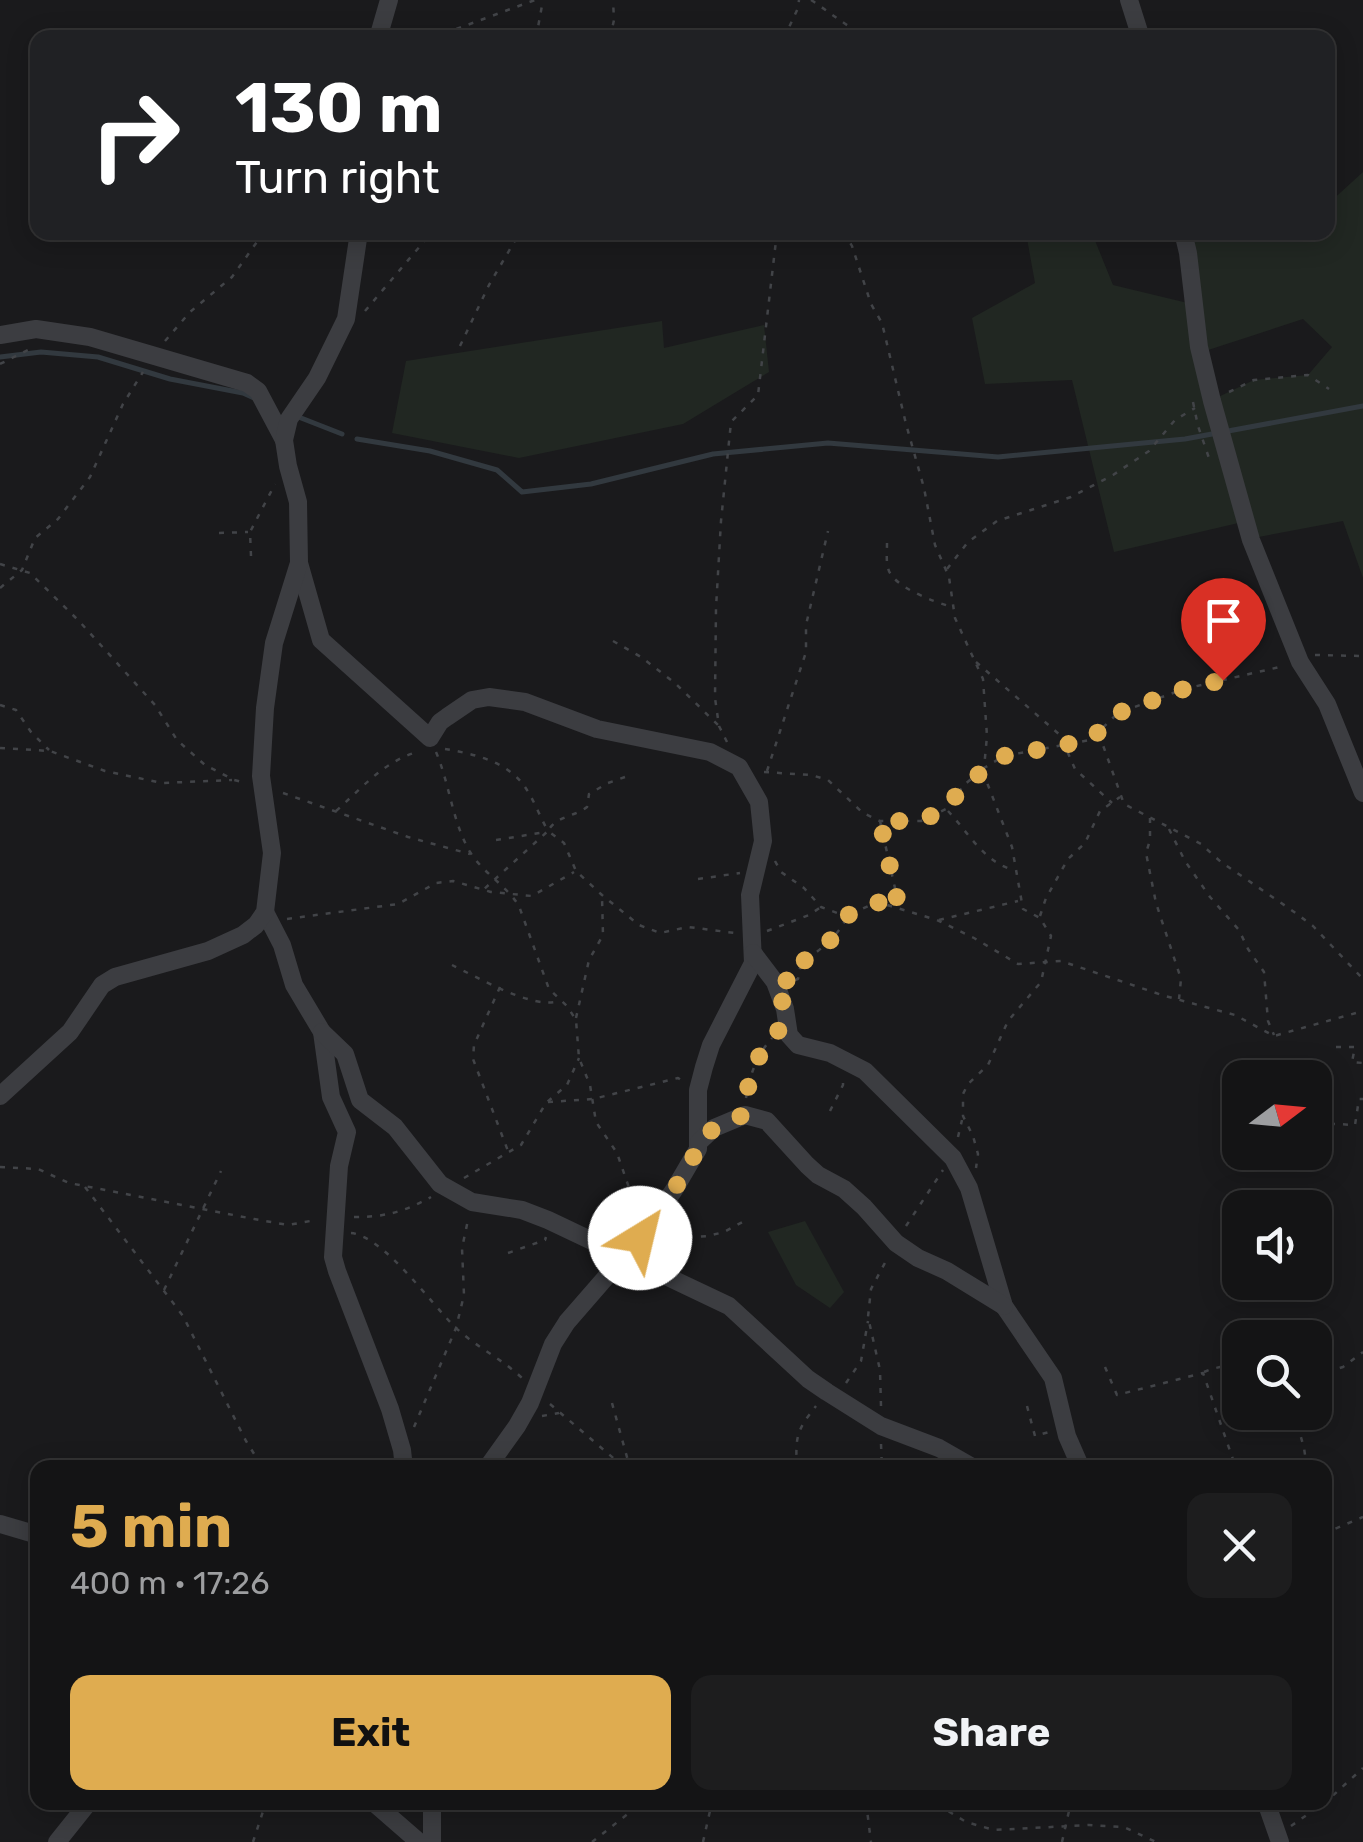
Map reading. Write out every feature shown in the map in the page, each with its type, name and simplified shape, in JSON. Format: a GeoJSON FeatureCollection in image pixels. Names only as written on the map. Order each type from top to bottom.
{"type":"FeatureCollection","features":[{"type":"Feature","properties":{"kind":"street"},"geometry":{"type":"LineString","coordinates":[[381,30],[390,0]]}},
{"type":"Feature","properties":{"kind":"street"},"geometry":{"type":"LineString","coordinates":[[1129,0],[1138,30]]}},
{"type":"Feature","properties":{"kind":"street"},"geometry":{"type":"LineString","coordinates":[[284,440],[289,418],[318,378],[346,319],[358,240]]}},
{"type":"Feature","properties":{"kind":"street"},"geometry":{"type":"LineString","coordinates":[[1185,240],[1199,347],[1251,540],[1299,658],[1327,704],[1363,792]]}},
{"type":"Feature","properties":{"kind":"street"},"geometry":{"type":"LineString","coordinates":[[0,334],[36,328],[90,338],[213,372],[247,383],[258,392],[284,440],[298,502],[299,563],[321,640],[432,743],[440,722],[472,700],[489,697],[525,702],[598,729],[710,752],[740,767],[759,802],[762,841],[750,895],[752,963],[711,1045],[698,1090],[698,1149],[647,1239],[624,1256],[567,1322],[517,1426],[493,1460]]}},
{"type":"Feature","properties":{"kind":"street"},"geometry":{"type":"LineString","coordinates":[[299,563],[274,643],[265,708],[261,776],[272,852],[267,917],[282,945],[294,985],[322,1032],[345,1054],[360,1100],[395,1127],[446,1188],[472,1202],[522,1210],[548,1220],[729,1306],[808,1379],[880,1426],[960,1460]]}},
{"type":"Feature","properties":{"kind":"street"},"geometry":{"type":"LineString","coordinates":[[0,1096],[70,1032],[102,985],[115,976],[208,951],[243,935],[267,917]]}},
{"type":"Feature","properties":{"kind":"street"},"geometry":{"type":"LineString","coordinates":[[753,945],[775,982],[789,1035],[798,1045],[845,1059],[865,1071],[953,1158],[969,1188],[1004,1306],[1052,1378],[1078,1460]]}},
{"type":"Feature","properties":{"kind":"street"},"geometry":{"type":"LineString","coordinates":[[322,1032],[331,1097],[347,1132],[338,1166],[336,1271],[390,1410],[403,1459]]}},
{"type":"Feature","properties":{"kind":"street"},"geometry":{"type":"LineString","coordinates":[[700,1142],[714,1128],[745,1114],[767,1121],[818,1175],[844,1189],[864,1207],[896,1244],[1004,1306]]}},
{"type":"Feature","properties":{"kind":"street"},"geometry":{"type":"LineString","coordinates":[[0,1524],[30,1533]]}},
{"type":"Feature","properties":{"kind":"street"},"geometry":{"type":"LineString","coordinates":[[57,1842],[83,1810]]}},
{"type":"Feature","properties":{"kind":"street"},"geometry":{"type":"LineString","coordinates":[[382,1810],[419,1842]]}},
{"type":"Feature","properties":{"kind":"street"},"geometry":{"type":"LineString","coordinates":[[432,1810],[432,1842]]}},
{"type":"Feature","properties":{"kind":"street"},"geometry":{"type":"LineString","coordinates":[[1269,1810],[1279,1839]]}},
{"type":"Feature","properties":{"kind":"path"},"geometry":{"type":"LineString","coordinates":[[454,30],[535,0]]}},
{"type":"Feature","properties":{"kind":"path"},"geometry":{"type":"LineString","coordinates":[[537,30],[543,0]]}},
{"type":"Feature","properties":{"kind":"path"},"geometry":{"type":"LineString","coordinates":[[612,30],[613,0]]}},
{"type":"Feature","properties":{"kind":"path"},"geometry":{"type":"LineString","coordinates":[[788,30],[799,0]]}},
{"type":"Feature","properties":{"kind":"path"},"geometry":{"type":"LineString","coordinates":[[811,0],[853,30]]}},
{"type":"Feature","properties":{"kind":"path"},"geometry":{"type":"LineString","coordinates":[[0,588],[22,570],[35,538],[58,519],[90,477],[123,404],[152,357],[190,312],[232,276],[258,240]]}},
{"type":"Feature","properties":{"kind":"path"},"geometry":{"type":"LineString","coordinates":[[346,319],[364,313],[425,240]]}},
{"type":"Feature","properties":{"kind":"path"},"geometry":{"type":"LineString","coordinates":[[460,346],[515,240]]}},
{"type":"Feature","properties":{"kind":"path"},"geometry":{"type":"LineString","coordinates":[[776,240],[758,396],[732,422],[721,521],[714,698],[719,726],[740,767],[828,780],[863,813],[880,821],[920,821],[946,809],[964,785],[1004,756],[1090,740],[1118,713],[1184,689],[1299,658],[1363,656]]}},
{"type":"Feature","properties":{"kind":"path"},"geometry":{"type":"LineString","coordinates":[[849,240],[871,304],[882,323],[955,618],[982,678],[988,736],[986,780],[1005,824],[1020,900],[1023,909],[1040,918],[1052,936],[1041,982],[1008,1021],[988,1065],[963,1094],[963,1116],[953,1158],[918,1205],[872,1290],[868,1317],[880,1370],[882,1460]]}},
{"type":"Feature","properties":{"kind":"path"},"geometry":{"type":"LineString","coordinates":[[0,364],[32,348]]}},
{"type":"Feature","properties":{"kind":"path"},"geometry":{"type":"LineString","coordinates":[[946,570],[968,542],[997,521],[1071,497],[1113,475],[1149,451],[1175,420],[1254,380],[1308,376],[1328,389]]}},
{"type":"Feature","properties":{"kind":"path"},"geometry":{"type":"LineString","coordinates":[[251,556],[250,532],[288,466]]}},
{"type":"Feature","properties":{"kind":"path"},"geometry":{"type":"LineString","coordinates":[[766,772],[806,652],[806,625],[828,530]]}},
{"type":"Feature","properties":{"kind":"path"},"geometry":{"type":"LineString","coordinates":[[219,532],[250,532]]}},
{"type":"Feature","properties":{"kind":"path"},"geometry":{"type":"LineString","coordinates":[[886,542],[888,571],[894,580],[933,602],[953,607]]}},
{"type":"Feature","properties":{"kind":"path"},"geometry":{"type":"LineString","coordinates":[[0,564],[30,573],[156,705],[177,740],[205,764],[234,780],[408,838],[472,855]]}},
{"type":"Feature","properties":{"kind":"path"},"geometry":{"type":"LineString","coordinates":[[612,641],[675,683],[719,726]]}},
{"type":"Feature","properties":{"kind":"path"},"geometry":{"type":"LineString","coordinates":[[974,660],[1060,735],[1075,769],[1112,803]]}},
{"type":"Feature","properties":{"kind":"path"},"geometry":{"type":"LineString","coordinates":[[0,705],[16,710],[50,751]]}},
{"type":"Feature","properties":{"kind":"path"},"geometry":{"type":"LineString","coordinates":[[1099,734],[1124,804],[1202,844],[1313,926],[1363,979]]}},
{"type":"Feature","properties":{"kind":"path"},"geometry":{"type":"LineString","coordinates":[[336,811],[378,772],[432,743],[483,758],[510,771],[525,787],[548,831],[564,844],[576,871],[651,931],[688,927],[753,945],[820,906]]}},
{"type":"Feature","properties":{"kind":"path"},"geometry":{"type":"LineString","coordinates":[[432,743],[454,816],[472,855],[512,894],[549,990],[576,1020]]}},
{"type":"Feature","properties":{"kind":"path"},"geometry":{"type":"LineString","coordinates":[[0,748],[50,751],[105,771],[162,782],[234,780]]}},
{"type":"Feature","properties":{"kind":"path"},"geometry":{"type":"LineString","coordinates":[[483,890],[552,824],[587,807],[589,794],[625,778]]}},
{"type":"Feature","properties":{"kind":"path"},"geometry":{"type":"LineString","coordinates":[[1040,918],[1046,898],[1068,859],[1085,843],[1100,812],[1121,796]]}},
{"type":"Feature","properties":{"kind":"path"},"geometry":{"type":"LineString","coordinates":[[946,809],[989,858],[1002,868],[1016,870]]}},
{"type":"Feature","properties":{"kind":"path"},"geometry":{"type":"LineString","coordinates":[[1150,816],[1146,853],[1156,903],[1181,979],[1179,1000]]}},
{"type":"Feature","properties":{"kind":"path"},"geometry":{"type":"LineString","coordinates":[[880,821],[899,908]]}},
{"type":"Feature","properties":{"kind":"path"},"geometry":{"type":"LineString","coordinates":[[1168,826],[1185,861],[1210,898],[1239,930],[1264,972],[1268,1021],[1274,1036]]}},
{"type":"Feature","properties":{"kind":"path"},"geometry":{"type":"LineString","coordinates":[[496,840],[548,831]]}},
{"type":"Feature","properties":{"kind":"path"},"geometry":{"type":"LineString","coordinates":[[762,841],[781,872],[804,888],[820,906],[846,916],[877,902],[899,908],[937,920],[1018,964],[1061,960],[1235,1015],[1274,1036],[1363,1011]]}},
{"type":"Feature","properties":{"kind":"path"},"geometry":{"type":"LineString","coordinates":[[267,917],[398,904],[436,884],[453,880],[483,890],[532,896],[576,871]]}},
{"type":"Feature","properties":{"kind":"path"},"geometry":{"type":"LineString","coordinates":[[698,879],[756,871]]}},
{"type":"Feature","properties":{"kind":"path"},"geometry":{"type":"LineString","coordinates":[[602,895],[603,936],[590,960],[576,1020],[579,1058],[590,1084],[596,1122],[617,1153],[647,1239],[708,1236],[748,1219]]}},
{"type":"Feature","properties":{"kind":"path"},"geometry":{"type":"LineString","coordinates":[[937,920],[1020,900]]}},
{"type":"Feature","properties":{"kind":"path"},"geometry":{"type":"LineString","coordinates":[[775,982],[798,979],[802,962],[845,924],[846,916]]}},
{"type":"Feature","properties":{"kind":"path"},"geometry":{"type":"LineString","coordinates":[[452,965],[544,1003],[560,1000]]}},
{"type":"Feature","properties":{"kind":"path"},"geometry":{"type":"LineString","coordinates":[[500,988],[474,1045],[473,1059],[509,1152]]}},
{"type":"Feature","properties":{"kind":"path"},"geometry":{"type":"LineString","coordinates":[[745,1114],[753,1066],[786,1022]]}},
{"type":"Feature","properties":{"kind":"path"},"geometry":{"type":"LineString","coordinates":[[1336,1048],[1355,1048],[1352,1062],[1363,1063]]}},
{"type":"Feature","properties":{"kind":"path"},"geometry":{"type":"LineString","coordinates":[[1,1166],[38,1169],[69,1184],[288,1224],[334,1224],[383,1217],[415,1206],[521,1145],[546,1102],[566,1085],[579,1058]]}},
{"type":"Feature","properties":{"kind":"path"},"geometry":{"type":"LineString","coordinates":[[830,1111],[843,1085],[845,1059]]}},
{"type":"Feature","properties":{"kind":"path"},"geometry":{"type":"LineString","coordinates":[[546,1102],[593,1099],[678,1078],[698,1090]]}},
{"type":"Feature","properties":{"kind":"path"},"geometry":{"type":"LineString","coordinates":[[1332,1124],[1355,1125],[1359,1099],[1363,1099]]}},
{"type":"Feature","properties":{"kind":"path"},"geometry":{"type":"LineString","coordinates":[[963,1116],[978,1154],[978,1166],[969,1188]]}},
{"type":"Feature","properties":{"kind":"path"},"geometry":{"type":"LineString","coordinates":[[403,1459],[456,1328],[464,1295],[462,1248],[478,1170]]}},
{"type":"Feature","properties":{"kind":"path"},"geometry":{"type":"LineString","coordinates":[[164,1292],[221,1171]]}},
{"type":"Feature","properties":{"kind":"path"},"geometry":{"type":"LineString","coordinates":[[85,1187],[183,1316],[258,1460]]}},
{"type":"Feature","properties":{"kind":"path"},"geometry":{"type":"LineString","coordinates":[[508,1253],[545,1240],[548,1220]]}},
{"type":"Feature","properties":{"kind":"path"},"geometry":{"type":"LineString","coordinates":[[334,1224],[361,1234],[392,1258],[456,1328],[514,1370],[617,1460]]}},
{"type":"Feature","properties":{"kind":"path"},"geometry":{"type":"LineString","coordinates":[[1332,1371],[1363,1352]]}},
{"type":"Feature","properties":{"kind":"path"},"geometry":{"type":"LineString","coordinates":[[1105,1368],[1116,1396],[1222,1366]]}},
{"type":"Feature","properties":{"kind":"path"},"geometry":{"type":"LineString","coordinates":[[1203,1373],[1233,1460]]}},
{"type":"Feature","properties":{"kind":"path"},"geometry":{"type":"LineString","coordinates":[[612,1403],[625,1460]]}},
{"type":"Feature","properties":{"kind":"path"},"geometry":{"type":"LineString","coordinates":[[1026,1406],[1036,1436],[1065,1428]]}},
{"type":"Feature","properties":{"kind":"path"},"geometry":{"type":"LineString","coordinates":[[1298,1430],[1304,1460]]}},
{"type":"Feature","properties":{"kind":"path"},"geometry":{"type":"LineString","coordinates":[[1332,1531],[1363,1517]]}},
{"type":"Feature","properties":{"kind":"path"},"geometry":{"type":"LineString","coordinates":[[1332,1524],[1337,1527]]}},
{"type":"Feature","properties":{"kind":"path"},"geometry":{"type":"LineString","coordinates":[[1332,1796],[1363,1768]]}},
{"type":"Feature","properties":{"kind":"path"},"geometry":{"type":"LineString","coordinates":[[253,1842],[263,1810]]}},
{"type":"Feature","properties":{"kind":"path"},"geometry":{"type":"LineString","coordinates":[[592,1842],[633,1810]]}},
{"type":"Feature","properties":{"kind":"path"},"geometry":{"type":"LineString","coordinates":[[704,1842],[710,1810]]}},
{"type":"Feature","properties":{"kind":"path"},"geometry":{"type":"LineString","coordinates":[[867,1810],[871,1842]]}},
{"type":"Feature","properties":{"kind":"path"},"geometry":{"type":"LineString","coordinates":[[947,1810],[966,1822],[994,1830],[1066,1824],[1124,1828],[1156,1842]]}},
{"type":"Feature","properties":{"kind":"path"},"geometry":{"type":"LineString","coordinates":[[1062,1842],[1069,1810]]}},
{"type":"Feature","properties":{"kind":"path"},"geometry":{"type":"LineString","coordinates":[[1279,1839],[1315,1810]]}},
{"type":"Feature","properties":{"kind":"shaded area"},"geometry":{"type":"Polygon","coordinates":[[[1363,172],[1363,578],[1343,521],[1253,538],[1247,521],[1114,552],[1072,380],[985,384],[972,318],[1035,283],[1027,240],[1095,240],[1113,285],[1196,305],[1188,240],[1335,240],[1335,198],[1363,172]],[[1303,319],[1202,352],[1214,399],[1254,380],[1308,375],[1332,347],[1303,319]]]}},
{"type":"Feature","properties":{"kind":"shaded area"},"geometry":{"type":"Polygon","coordinates":[[[662,321],[664,348],[764,325],[769,372],[683,424],[519,458],[392,433],[406,361],[662,321]]]}},
{"type":"Feature","properties":{"kind":"shaded area"},"geometry":{"type":"Polygon","coordinates":[[[805,1221],[844,1292],[830,1308],[796,1285],[768,1232],[805,1221]]]}},
{"type":"Feature","properties":{"kind":"waterway"},"geometry":{"type":"LineString","coordinates":[[0,357],[41,352],[98,357],[254,398]]}},
{"type":"Feature","properties":{"kind":"waterway"},"geometry":{"type":"LineString","coordinates":[[357,439],[430,451],[497,470],[522,492],[591,484],[713,454],[828,443],[998,457],[1185,439],[1363,406]]}},
{"type":"Feature","properties":{"kind":"waterway"},"geometry":{"type":"LineString","coordinates":[[296,416],[342,434]]}},
{"type":"Feature","properties":{"kind":"route"},"geometry":{"type":"LineString","coordinates":[[640,1238],[674,1190],[700,1142],[714,1128],[745,1114],[753,1066],[786,1022],[775,982],[798,979],[802,962],[845,924],[846,916],[877,902],[899,908],[880,821],[920,821],[946,809],[964,785],[1004,756],[1090,740],[1118,713],[1184,689],[1223,680]]}}]}
